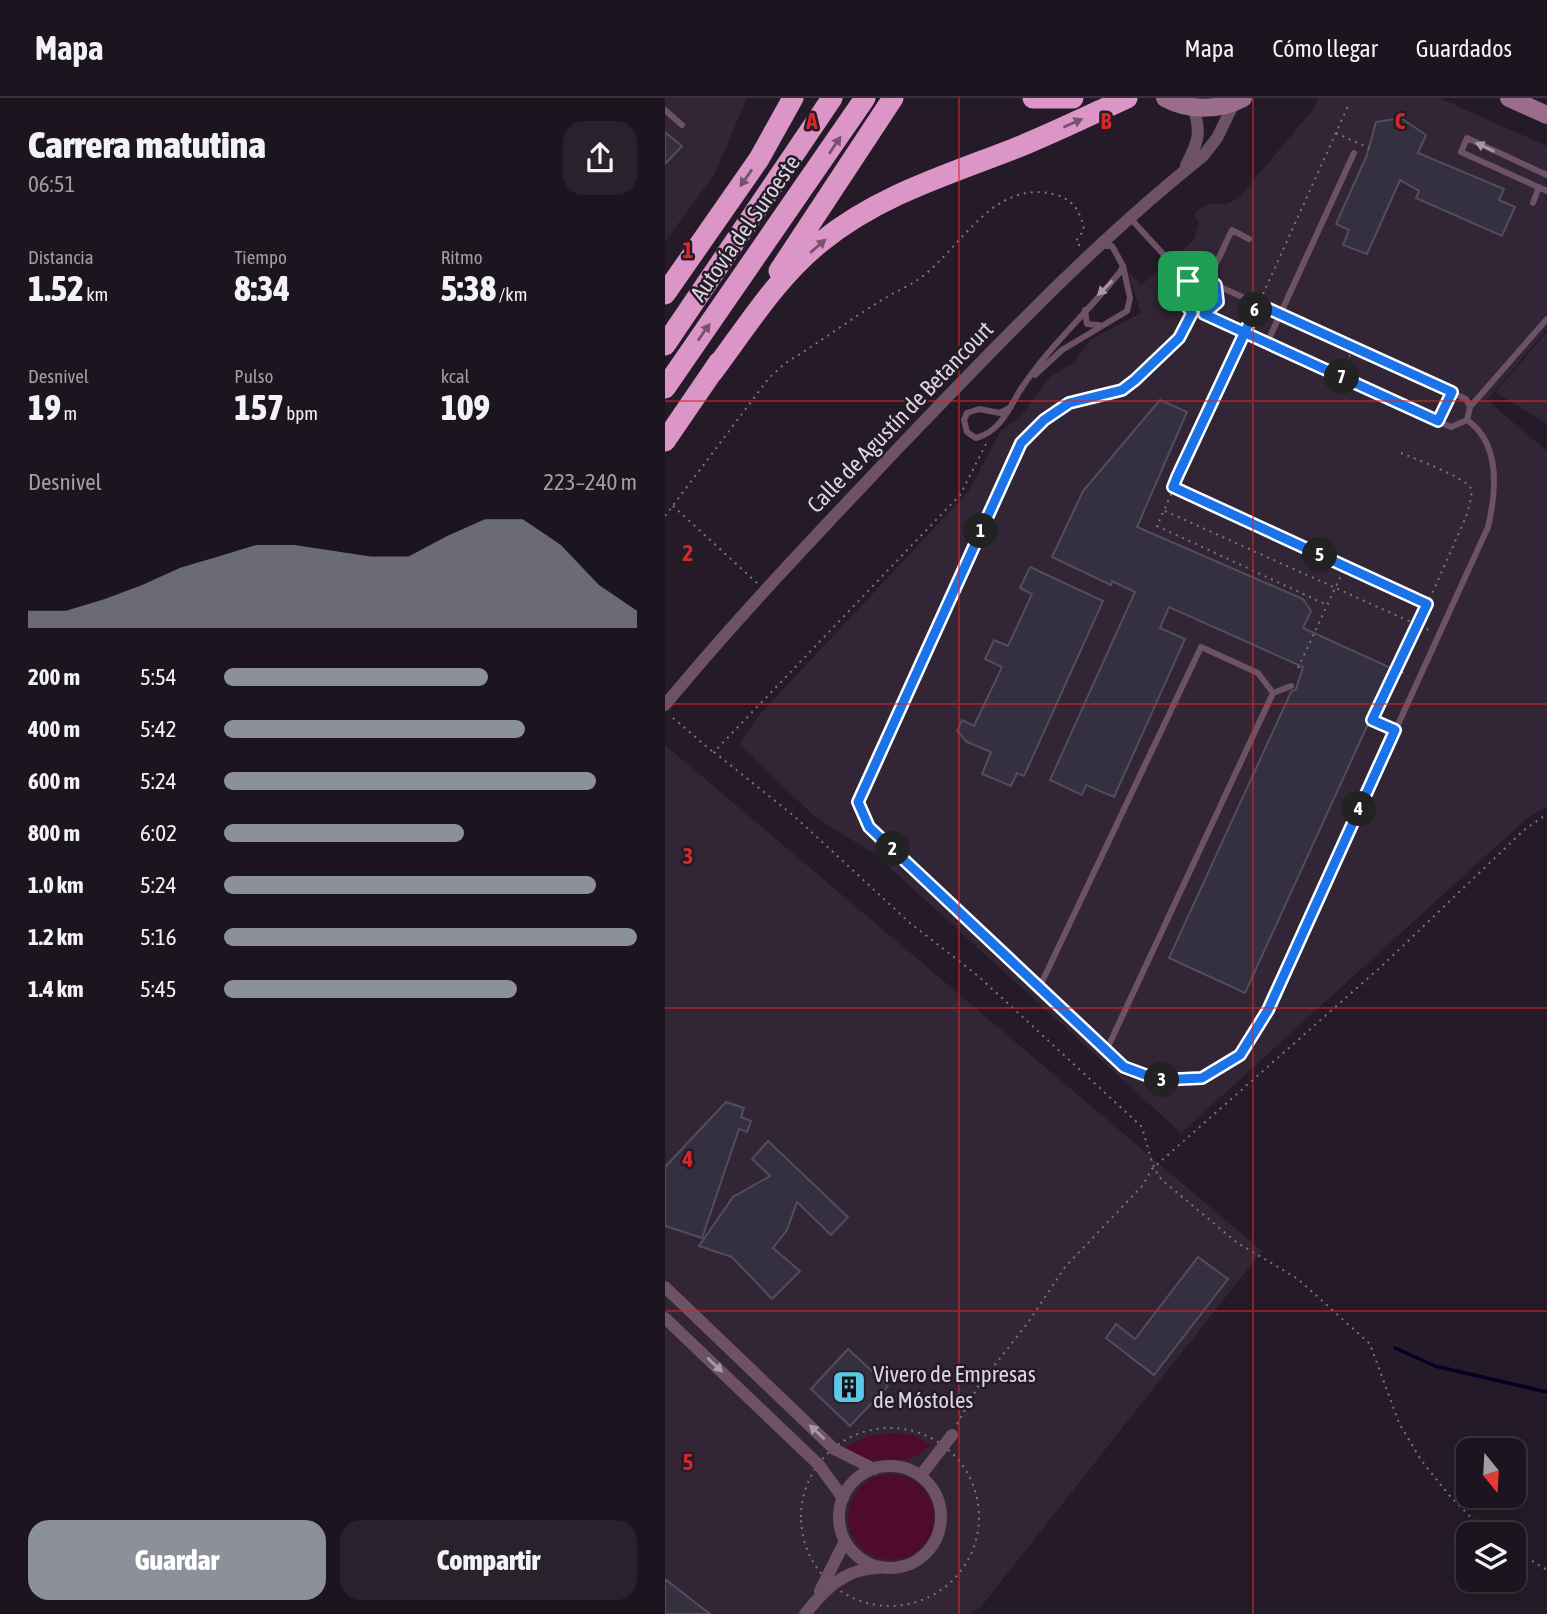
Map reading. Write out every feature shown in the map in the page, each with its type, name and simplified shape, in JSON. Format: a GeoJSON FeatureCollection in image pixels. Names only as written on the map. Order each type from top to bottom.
{"type":"FeatureCollection","features":[{"type":"Feature","properties":{"kind":"highway"},"geometry":{"type":"LineString","coordinates":[[665,294],[759,159],[793,98]]}},
{"type":"Feature","properties":{"kind":"highway","name":"Autovía del Suroeste"},"geometry":{"type":"LineString","coordinates":[[665,345],[832,98]]}},
{"type":"Feature","properties":{"kind":"highway","name":"Autovía del Suroeste"},"geometry":{"type":"LineString","coordinates":[[665,388],[865,98]]}},
{"type":"Feature","properties":{"kind":"highway"},"geometry":{"type":"LineString","coordinates":[[665,442],[893,98]]}},
{"type":"Feature","properties":{"kind":"highway"},"geometry":{"type":"LineString","coordinates":[[1033,98],[1073,98]]}},
{"type":"Feature","properties":{"kind":"highway"},"geometry":{"type":"LineString","coordinates":[[712,373],[784,278],[819,244],[857,215],[919,184],[1018,147],[1127,98]]}},
{"type":"Feature","properties":{"kind":"street"},"geometry":{"type":"LineString","coordinates":[[1165,98],[1193,107],[1214,108],[1239,100]]}},
{"type":"Feature","properties":{"kind":"street"},"geometry":{"type":"LineString","coordinates":[[1509,98],[1547,115]]}},
{"type":"Feature","properties":{"kind":"street","name":"Calle de Agustín de Betancourt"},"geometry":{"type":"LineString","coordinates":[[665,705],[765,590],[1004,338],[1092,252],[1203,156],[1239,100]]}},
{"type":"Feature","properties":{"kind":"street","name":"Calle de Agustín de Betancourt"},"geometry":{"type":"LineString","coordinates":[[1181,173],[1198,144],[1200,127],[1193,107]]}},
{"type":"Feature","properties":{"kind":"street"},"geometry":{"type":"LineString","coordinates":[[665,1287],[834,1449],[874,1469]]}},
{"type":"Feature","properties":{"kind":"street"},"geometry":{"type":"LineString","coordinates":[[665,1318],[819,1465],[843,1498]]}},
{"type":"Feature","properties":{"kind":"street"},"geometry":{"type":"LineString","coordinates":[[921,1475],[948,1440]]}},
{"type":"Feature","properties":{"kind":"street"},"geometry":{"type":"LineString","coordinates":[[828,1583],[858,1569],[884,1568],[904,1566],[921,1558],[934,1544],[941,1526],[941,1507],[934,1489],[921,1475],[890,1466],[861,1475],[843,1498],[839,1512],[845,1541],[855,1554],[884,1568]]}},
{"type":"Feature","properties":{"kind":"street"},"geometry":{"type":"LineString","coordinates":[[805,1614],[828,1583],[845,1541]]}},
{"type":"Feature","properties":{"kind":"lane"},"geometry":{"type":"LineString","coordinates":[[665,110],[682,125]]}},
{"type":"Feature","properties":{"kind":"lane"},"geometry":{"type":"LineString","coordinates":[[1547,175],[1467,138],[1461,152],[1547,191]]}},
{"type":"Feature","properties":{"kind":"lane"},"geometry":{"type":"LineString","coordinates":[[1266,343],[1353,153]]}},
{"type":"Feature","properties":{"kind":"lane"},"geometry":{"type":"LineString","coordinates":[[1533,202],[1539,187]]}},
{"type":"Feature","properties":{"kind":"lane"},"geometry":{"type":"LineString","coordinates":[[1130,218],[1188,281]]}},
{"type":"Feature","properties":{"kind":"lane"},"geometry":{"type":"LineString","coordinates":[[1209,279],[1232,230],[1249,239]]}},
{"type":"Feature","properties":{"kind":"lane"},"geometry":{"type":"LineString","coordinates":[[1018,395],[1052,359],[1127,311],[1131,305],[1123,266],[1112,246],[1092,252]]}},
{"type":"Feature","properties":{"kind":"lane"},"geometry":{"type":"LineString","coordinates":[[1011,407],[1000,413],[979,409],[967,413],[964,420],[967,432],[976,438],[988,435],[1011,407],[1046,353],[1123,266]]}},
{"type":"Feature","properties":{"kind":"lane"},"geometry":{"type":"LineString","coordinates":[[1467,421],[1451,427],[1204,314],[1192,313],[1181,298],[1188,281],[1200,277],[1209,279],[1216,285],[1466,398],[1470,407]]}},
{"type":"Feature","properties":{"kind":"lane"},"geometry":{"type":"LineString","coordinates":[[1204,314],[1218,302],[1216,285]]}},
{"type":"Feature","properties":{"kind":"lane"},"geometry":{"type":"LineString","coordinates":[[1086,308],[1087,324],[1093,327],[1102,325]]}},
{"type":"Feature","properties":{"kind":"lane"},"geometry":{"type":"LineString","coordinates":[[1192,313],[1179,338],[1122,390],[1069,403],[1044,420],[1021,443],[858,802],[869,827],[1107,1048],[1124,1067],[1159,1080],[1202,1078],[1240,1055],[1268,1010],[1488,527],[1495,498],[1491,455],[1483,436],[1467,421]]}},
{"type":"Feature","properties":{"kind":"lane"},"geometry":{"type":"LineString","coordinates":[[1467,421],[1470,407],[1547,319]]}},
{"type":"Feature","properties":{"kind":"lane"},"geometry":{"type":"LineString","coordinates":[[1040,986],[1201,647],[1258,673],[1273,693]]}},
{"type":"Feature","properties":{"kind":"lane"},"geometry":{"type":"LineString","coordinates":[[1107,1048],[1273,693],[1291,686]]}},
{"type":"Feature","properties":{"kind":"lane"},"geometry":{"type":"LineString","coordinates":[[1372,720],[1395,730]]}},
{"type":"Feature","properties":{"kind":"path"},"geometry":{"type":"LineString","coordinates":[[1327,605],[1157,526],[1349,104]]}},
{"type":"Feature","properties":{"kind":"path"},"geometry":{"type":"LineString","coordinates":[[1335,133],[1369,148]]}},
{"type":"Feature","properties":{"kind":"path"},"geometry":{"type":"LineString","coordinates":[[665,516],[769,378],[784,364],[917,280],[971,226],[1002,201],[1025,193],[1045,191],[1063,197],[1074,205],[1081,218],[1084,230],[1076,241],[1092,252]]}},
{"type":"Feature","properties":{"kind":"path"},"geometry":{"type":"LineString","coordinates":[[1339,376],[1354,348]]}},
{"type":"Feature","properties":{"kind":"path"},"geometry":{"type":"LineString","coordinates":[[1438,421],[1452,392]]}},
{"type":"Feature","properties":{"kind":"path"},"geometry":{"type":"LineString","coordinates":[[1372,720],[1419,626],[1466,517],[1471,489],[1469,484],[1456,477],[1401,453]]}},
{"type":"Feature","properties":{"kind":"path"},"geometry":{"type":"LineString","coordinates":[[1173,487],[1427,604]]}},
{"type":"Feature","properties":{"kind":"path"},"geometry":{"type":"LineString","coordinates":[[673,506],[765,590]]}},
{"type":"Feature","properties":{"kind":"path"},"geometry":{"type":"LineString","coordinates":[[1164,510],[1434,632]]}},
{"type":"Feature","properties":{"kind":"path"},"geometry":{"type":"LineString","coordinates":[[1298,668],[1345,566]]}},
{"type":"Feature","properties":{"kind":"path"},"geometry":{"type":"LineString","coordinates":[[1398,670],[1412,678]]}},
{"type":"Feature","properties":{"kind":"path"},"geometry":{"type":"LineString","coordinates":[[673,718],[714,752]]}},
{"type":"Feature","properties":{"kind":"path"},"geometry":{"type":"LineString","coordinates":[[948,1440],[979,1385],[1027,1324],[1065,1267],[1143,1185],[1152,1169],[1384,964],[1524,830],[1547,814]]}},
{"type":"Feature","properties":{"kind":"path"},"geometry":{"type":"LineString","coordinates":[[894,1426],[919,1430],[948,1440],[978,1501],[978,1539],[960,1572],[949,1585],[915,1604],[872,1603],[828,1583],[815,1568],[802,1526],[807,1482],[834,1449],[863,1431],[894,1426]]}},
{"type":"Feature","properties":{"kind":"path"},"geometry":{"type":"LineString","coordinates":[[1526,1557],[1547,1570]]}},
{"type":"Feature","properties":{"kind":"shaded area"},"geometry":{"type":"Polygon","coordinates":[[[665,98],[747,98],[715,173],[665,242],[665,98]]]}},
{"type":"Feature","properties":{"kind":"shaded area"},"geometry":{"type":"Polygon","coordinates":[[[1319,98],[1439,98],[1547,146],[1547,329],[1487,400],[1547,451],[1547,806],[1525,820],[1181,1133],[876,855],[814,816],[739,744],[761,713],[968,492],[1000,432],[1021,416],[1050,377],[1074,362],[1090,340],[1141,313],[1128,272],[1141,285],[1194,240],[1199,223],[1194,215],[1199,209],[1209,204],[1226,204],[1238,199],[1314,108],[1319,98]]]}},
{"type":"Feature","properties":{"kind":"shaded area"},"geometry":{"type":"Polygon","coordinates":[[[1547,332],[1547,424],[1495,392],[1547,332]]]}},
{"type":"Feature","properties":{"kind":"shaded area"},"geometry":{"type":"Polygon","coordinates":[[[665,745],[1262,1251],[980,1608],[969,1614],[665,1614],[665,745]]]}},
{"type":"Feature","properties":{"kind":"shaded area"},"geometry":{"type":"Polygon","coordinates":[[[893,1433],[912,1435],[931,1445],[917,1456],[906,1459],[867,1460],[845,1448],[868,1436],[893,1433]]]}},
{"type":"Feature","properties":{"kind":"shaded area"},"geometry":{"type":"Polygon","coordinates":[[[891,1474],[908,1477],[922,1486],[931,1500],[934,1517],[931,1534],[922,1548],[908,1557],[891,1560],[874,1557],[860,1548],[851,1534],[848,1517],[851,1500],[860,1486],[874,1477],[891,1474]]]}},
{"type":"Feature","properties":{"kind":"building"},"geometry":{"type":"Polygon","coordinates":[[[1401,118],[1426,135],[1418,153],[1504,189],[1499,200],[1515,207],[1502,236],[1416,198],[1419,191],[1400,180],[1367,254],[1343,245],[1349,230],[1336,224],[1367,155],[1376,122],[1401,118]]]}},
{"type":"Feature","properties":{"kind":"building"},"geometry":{"type":"Polygon","coordinates":[[[665,132],[682,146],[665,164],[665,132]]]}},
{"type":"Feature","properties":{"kind":"building"},"geometry":{"type":"Polygon","coordinates":[[[1160,400],[1187,412],[1137,527],[1303,599],[1311,611],[1303,628],[1393,669],[1373,714],[1367,717],[1368,724],[1245,993],[1169,958],[1291,692],[1296,689],[1303,667],[1169,607],[1160,628],[1185,639],[1114,797],[1086,785],[1082,795],[1050,780],[1135,592],[1112,581],[1111,585],[1052,557],[1083,491],[1160,400]]]}},
{"type":"Feature","properties":{"kind":"building"},"geometry":{"type":"Polygon","coordinates":[[[1030,567],[1103,601],[1024,776],[1017,773],[1011,786],[982,774],[991,752],[967,742],[957,731],[962,720],[974,726],[1002,667],[985,659],[994,640],[1008,646],[1032,594],[1020,588],[1030,567]]]}},
{"type":"Feature","properties":{"kind":"building"},"geometry":{"type":"Polygon","coordinates":[[[726,1102],[744,1108],[741,1117],[751,1121],[747,1132],[739,1129],[702,1238],[665,1226],[665,1167],[726,1102]]]}},
{"type":"Feature","properties":{"kind":"building"},"geometry":{"type":"Polygon","coordinates":[[[768,1141],[848,1217],[831,1235],[797,1202],[787,1230],[773,1248],[800,1271],[772,1299],[732,1257],[699,1246],[733,1197],[770,1176],[752,1159],[768,1141]]]}},
{"type":"Feature","properties":{"kind":"building"},"geometry":{"type":"Polygon","coordinates":[[[1198,1257],[1228,1279],[1154,1375],[1106,1338],[1116,1324],[1135,1339],[1198,1257]]]}},
{"type":"Feature","properties":{"kind":"building","name":"Vivero de Empresas de Móstoles"},"geometry":{"type":"Polygon","coordinates":[[[848,1349],[888,1386],[850,1426],[811,1389],[848,1349]]]}},
{"type":"Feature","properties":{"kind":"building"},"geometry":{"type":"Polygon","coordinates":[[[665,1579],[710,1614],[665,1614],[665,1579]]]}},
{"type":"Feature","properties":{"kind":"waterway"},"geometry":{"type":"LineString","coordinates":[[1395,1348],[1435,1366],[1547,1392]]}},
{"type":"Feature","properties":{"kind":"place","name":"Vivero de Empresas de Móstoles"},"geometry":{"type":"Point","coordinates":[849,1387]}},
{"type":"Feature","properties":{"kind":"route"},"geometry":{"type":"LineString","coordinates":[[1188,281],[1181,298],[1192,313],[1179,338],[1122,390],[1069,403],[1044,420],[1021,443],[858,802],[869,827],[1107,1048],[1124,1067],[1159,1080],[1202,1078],[1240,1055],[1268,1010],[1395,730],[1372,720],[1419,626],[1427,604],[1173,487],[1177,477],[1243,332],[1258,304],[1452,392],[1438,421],[1266,343],[1243,332],[1204,314],[1215,308],[1218,302],[1216,285],[1212,280],[1200,277],[1188,281]]}}]}
